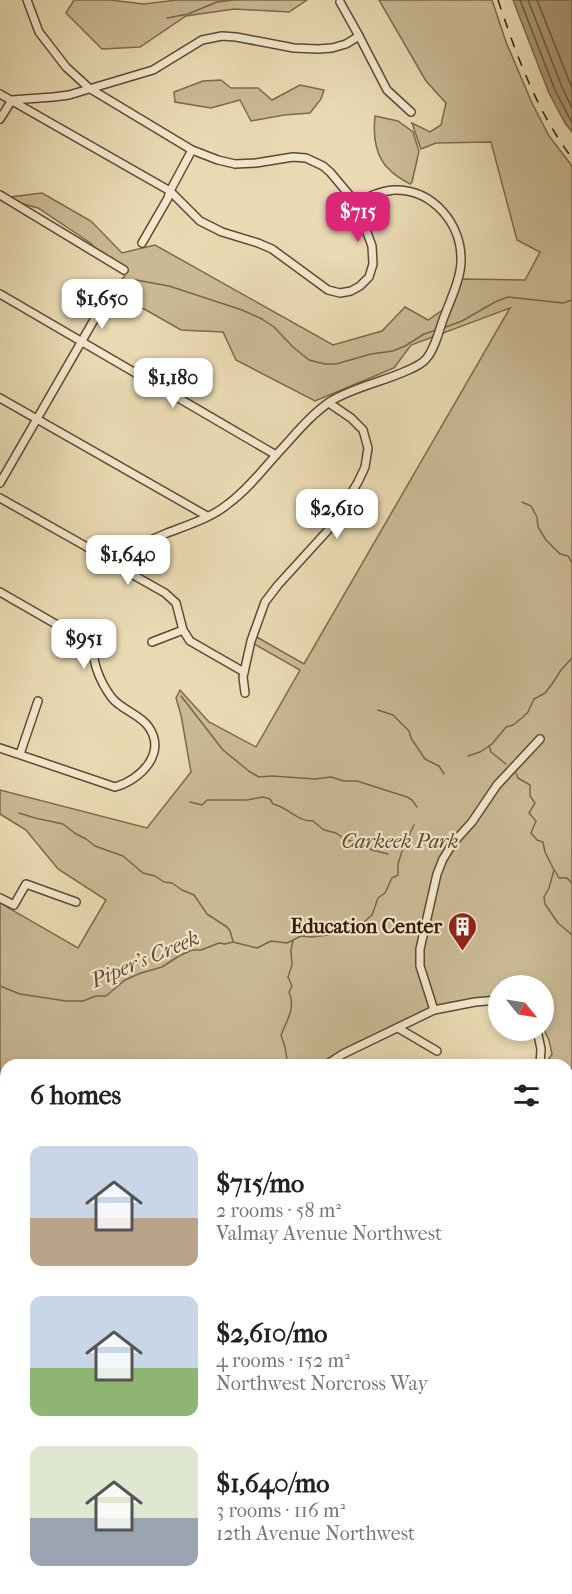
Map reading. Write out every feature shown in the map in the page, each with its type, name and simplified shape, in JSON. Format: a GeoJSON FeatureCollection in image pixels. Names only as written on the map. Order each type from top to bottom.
{"type":"FeatureCollection","features":[{"type":"Feature","properties":{"kind":"street"},"geometry":{"type":"LineString","coordinates":[[0,94],[170,191],[200,221],[222,232],[272,249],[328,290],[346,293],[366,281],[372,271],[373,255],[369,236],[356,203],[323,166],[313,160],[293,157],[235,164],[192,150],[88,88],[66,67],[39,32],[27,0]]}},
{"type":"Feature","properties":{"kind":"street"},"geometry":{"type":"LineString","coordinates":[[340,2],[387,90],[411,112]]}},
{"type":"Feature","properties":{"kind":"street"},"geometry":{"type":"LineString","coordinates":[[12,100],[69,95],[153,69],[202,40],[222,36],[318,50],[346,44],[359,36]]}},
{"type":"Feature","properties":{"kind":"street"},"geometry":{"type":"LineString","coordinates":[[0,119],[12,100]]}},
{"type":"Feature","properties":{"kind":"street"},"geometry":{"type":"LineString","coordinates":[[142,243],[192,150]]}},
{"type":"Feature","properties":{"kind":"street"},"geometry":{"type":"LineString","coordinates":[[87,547],[134,546],[207,516],[231,502],[313,414],[346,393],[415,367],[428,357],[460,270],[460,245],[455,230],[445,214],[428,199],[403,190],[381,192],[356,203]]}},
{"type":"Feature","properties":{"kind":"street"},"geometry":{"type":"LineString","coordinates":[[0,195],[124,270]]}},
{"type":"Feature","properties":{"kind":"street"},"geometry":{"type":"LineString","coordinates":[[0,294],[276,455]]}},
{"type":"Feature","properties":{"kind":"street"},"geometry":{"type":"LineString","coordinates":[[0,483],[102,306]]}},
{"type":"Feature","properties":{"kind":"street"},"geometry":{"type":"LineString","coordinates":[[0,398],[207,516]]}},
{"type":"Feature","properties":{"kind":"street"},"geometry":{"type":"LineString","coordinates":[[245,693],[244,672],[255,626],[265,602],[330,528],[365,467],[368,448],[363,430],[356,422],[329,403]]}},
{"type":"Feature","properties":{"kind":"street"},"geometry":{"type":"LineString","coordinates":[[0,498],[170,596],[176,603],[187,637],[194,644],[244,672]]}},
{"type":"Feature","properties":{"kind":"street"},"geometry":{"type":"LineString","coordinates":[[0,592],[80,638],[94,656],[97,669],[113,700],[142,719],[153,735],[155,746],[153,758],[146,769],[136,778],[115,787],[0,748]]}},
{"type":"Feature","properties":{"kind":"street"},"geometry":{"type":"LineString","coordinates":[[152,642],[183,630]]}},
{"type":"Feature","properties":{"kind":"street"},"geometry":{"type":"LineString","coordinates":[[20,754],[38,701]]}},
{"type":"Feature","properties":{"kind":"street"},"geometry":{"type":"LineString","coordinates":[[434,1010],[420,966],[420,949],[437,874],[453,843],[472,822],[500,781],[540,739]]}},
{"type":"Feature","properties":{"kind":"street"},"geometry":{"type":"LineString","coordinates":[[0,898],[14,905],[26,884],[76,902]]}},
{"type":"Feature","properties":{"kind":"street"},"geometry":{"type":"LineString","coordinates":[[335,1059],[434,1010],[488,1001]]}},
{"type":"Feature","properties":{"kind":"street"},"geometry":{"type":"LineString","coordinates":[[398,1028],[437,1051]]}},
{"type":"Feature","properties":{"kind":"street"},"geometry":{"type":"LineString","coordinates":[[539,1041],[540,1059]]}},
{"type":"Feature","properties":{"kind":"green space"},"geometry":{"type":"Polygon","coordinates":[[[74,0],[110,0],[144,4],[177,0],[307,0],[289,12],[234,9],[186,16],[140,47],[102,49],[66,13],[74,0]]]}},
{"type":"Feature","properties":{"kind":"green space","name":"Carkeek Park"},"geometry":{"type":"Polygon","coordinates":[[[379,0],[492,0],[506,42],[532,103],[549,136],[572,166],[572,1059],[549,1059],[552,1054],[549,1041],[554,1041],[554,975],[488,975],[488,1001],[450,1006],[339,1059],[0,1059],[0,903],[78,948],[106,900],[58,869],[26,830],[0,814],[0,790],[147,828],[191,772],[176,698],[180,690],[209,722],[256,747],[300,670],[254,644],[255,636],[304,664],[510,308],[411,345],[394,368],[315,401],[236,360],[223,332],[181,330],[125,298],[101,299],[125,276],[89,242],[38,208],[20,203],[10,197],[42,193],[91,221],[122,253],[155,245],[333,345],[382,331],[405,307],[428,320],[454,302],[462,279],[525,280],[540,252],[517,240],[491,142],[436,143],[421,149],[412,123],[430,132],[441,125],[446,103],[426,81],[379,0]]]}},
{"type":"Feature","properties":{"kind":"green space"},"geometry":{"type":"Polygon","coordinates":[[[221,80],[231,88],[258,88],[272,100],[300,85],[324,90],[321,99],[310,113],[251,121],[240,100],[211,108],[175,102],[174,92],[203,81],[221,80]]]}},
{"type":"Feature","properties":{"kind":"green space"},"geometry":{"type":"Polygon","coordinates":[[[375,116],[398,121],[413,132],[419,151],[410,184],[394,174],[381,159],[375,138],[375,116]]]}},
{"type":"Feature","properties":{"kind":"water"},"geometry":{"type":"Polygon","coordinates":[[[513,0],[572,0],[572,132],[549,93],[513,0]]]}},
{"type":"Feature","properties":{"kind":"waterway"},"geometry":{"type":"LineString","coordinates":[[167,18],[188,14],[217,2],[233,0]]}},
{"type":"Feature","properties":{"kind":"waterway"},"geometry":{"type":"LineString","coordinates":[[136,280],[169,286],[242,310],[274,327],[309,360],[325,364],[336,364],[371,354],[393,351],[436,330]]}},
{"type":"Feature","properties":{"kind":"waterway"},"geometry":{"type":"LineString","coordinates":[[443,328],[462,321],[508,297],[563,303],[572,300]]}},
{"type":"Feature","properties":{"kind":"waterway"},"geometry":{"type":"LineString","coordinates":[[522,502],[531,506],[537,517],[538,527],[546,540],[560,554],[568,556],[572,563]]}},
{"type":"Feature","properties":{"kind":"waterway","name":"Piper's Creek"},"geometry":{"type":"LineString","coordinates":[[468,756],[492,744],[506,727],[513,725],[523,717],[534,699],[545,693],[572,658]]}},
{"type":"Feature","properties":{"kind":"waterway"},"geometry":{"type":"LineString","coordinates":[[181,696],[223,750],[259,777],[315,779],[331,777],[344,781],[357,781],[407,797],[417,807]]}},
{"type":"Feature","properties":{"kind":"waterway"},"geometry":{"type":"LineString","coordinates":[[378,710],[393,715],[409,731],[425,759],[439,766],[444,774]]}},
{"type":"Feature","properties":{"kind":"waterway"},"geometry":{"type":"LineString","coordinates":[[489,746],[491,752],[506,764]]}},
{"type":"Feature","properties":{"kind":"waterway"},"geometry":{"type":"LineString","coordinates":[[516,773],[518,778],[530,785],[530,796],[535,803],[529,813],[536,821],[531,833],[537,840],[543,842],[554,870],[544,897],[545,904],[558,923],[572,935]]}},
{"type":"Feature","properties":{"kind":"waterway"},"geometry":{"type":"LineString","coordinates":[[190,802],[202,805],[207,800],[247,800],[263,797],[270,799],[273,804],[297,817],[313,821],[324,830],[336,833],[346,840],[357,842],[372,850],[388,854]]}},
{"type":"Feature","properties":{"kind":"waterway"},"geometry":{"type":"LineString","coordinates":[[19,813],[63,824],[95,846],[123,856],[143,873],[172,883],[194,895],[207,914],[227,927],[233,941]]}},
{"type":"Feature","properties":{"kind":"waterway","name":"Piper's Creek"},"geometry":{"type":"LineString","coordinates":[[0,986],[20,994],[66,1001],[83,1001],[96,996],[106,996],[125,980],[162,967],[192,950],[201,950],[219,943],[233,942],[257,948],[271,941],[287,943],[301,936],[312,937],[351,932],[372,915],[378,898],[385,893],[392,878],[398,875],[398,864],[403,848],[414,825]]}},
{"type":"Feature","properties":{"kind":"waterway"},"geometry":{"type":"LineString","coordinates":[[555,871],[559,878],[567,878],[572,883]]}},
{"type":"Feature","properties":{"kind":"waterway"},"geometry":{"type":"LineString","coordinates":[[287,1059],[281,1035],[292,1003],[289,992],[292,986],[288,977],[292,965],[293,941]]}},
{"type":"Feature","properties":{"kind":"railway"},"geometry":{"type":"LineString","coordinates":[[498,0],[520,62],[538,102],[548,122],[572,158]]}},
{"type":"Feature","properties":{"kind":"place","name":"Education Center"},"geometry":{"type":"Point","coordinates":[463,952]}}]}
